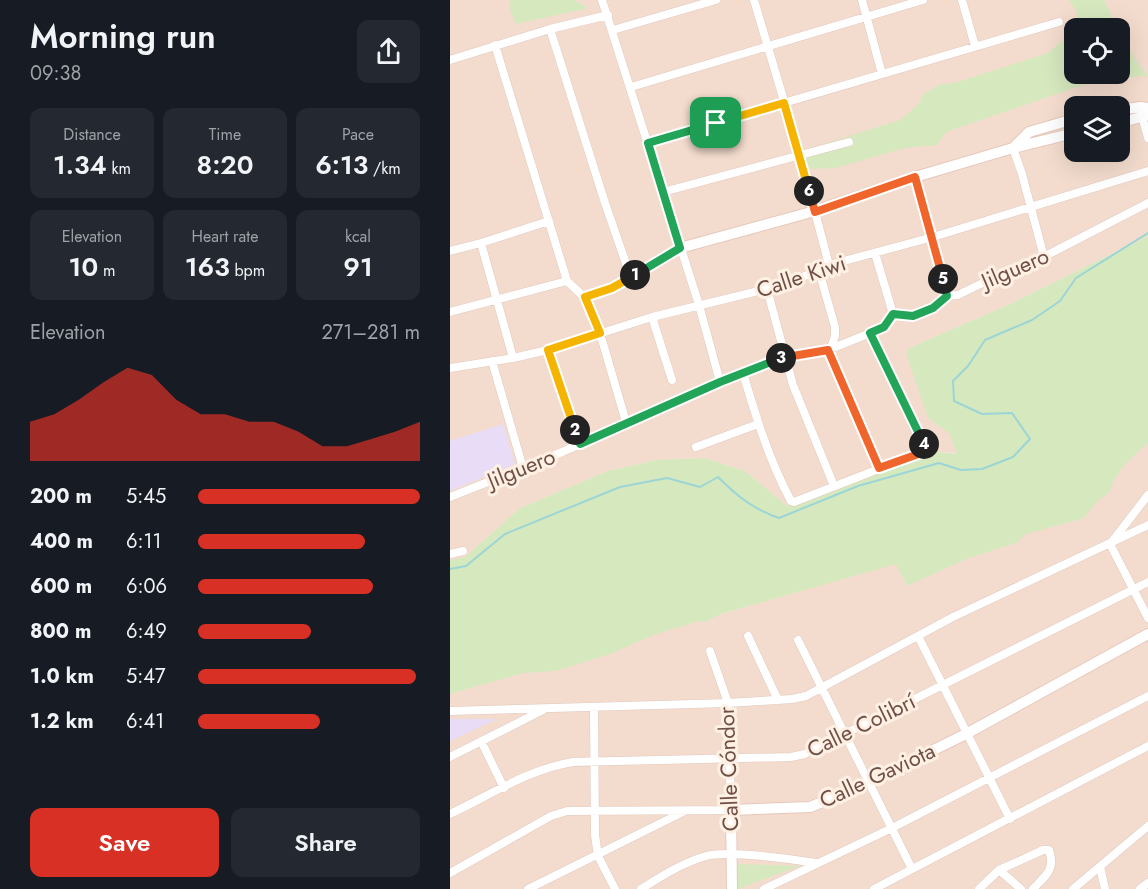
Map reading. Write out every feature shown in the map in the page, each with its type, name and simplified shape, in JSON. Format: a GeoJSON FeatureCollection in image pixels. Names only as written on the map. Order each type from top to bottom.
{"type":"FeatureCollection","features":[{"type":"Feature","properties":{"kind":"street"},"geometry":{"type":"LineString","coordinates":[[602,0],[699,305],[720,382]]}},
{"type":"Feature","properties":{"kind":"street"},"geometry":{"type":"LineString","coordinates":[[612,30],[716,0]]}},
{"type":"Feature","properties":{"kind":"street"},"geometry":{"type":"LineString","coordinates":[[754,0],[800,155],[829,265]]}},
{"type":"Feature","properties":{"kind":"street"},"geometry":{"type":"LineString","coordinates":[[862,0],[882,74]]}},
{"type":"Feature","properties":{"kind":"street"},"geometry":{"type":"LineString","coordinates":[[631,87],[923,0]]}},
{"type":"Feature","properties":{"kind":"street"},"geometry":{"type":"LineString","coordinates":[[962,0],[975,46]]}},
{"type":"Feature","properties":{"kind":"street"},"geometry":{"type":"LineString","coordinates":[[450,60],[550,29],[608,15]]}},
{"type":"Feature","properties":{"kind":"street"},"geometry":{"type":"LineString","coordinates":[[648,143],[1059,22]]}},
{"type":"Feature","properties":{"kind":"street"},"geometry":{"type":"LineString","coordinates":[[550,29],[604,202],[631,278]]}},
{"type":"Feature","properties":{"kind":"street"},"geometry":{"type":"LineString","coordinates":[[495,45],[567,281],[585,297],[600,333],[626,422]]}},
{"type":"Feature","properties":{"kind":"street"},"geometry":{"type":"LineString","coordinates":[[1130,111],[1145,112]]}},
{"type":"Feature","properties":{"kind":"street"},"geometry":{"type":"LineString","coordinates":[[1130,118],[1145,112]]}},
{"type":"Feature","properties":{"kind":"street"},"geometry":{"type":"LineString","coordinates":[[1145,112],[1148,138]]}},
{"type":"Feature","properties":{"kind":"street"},"geometry":{"type":"LineString","coordinates":[[1013,148],[1029,132],[1064,122]]}},
{"type":"Feature","properties":{"kind":"street"},"geometry":{"type":"LineString","coordinates":[[585,297],[631,278],[680,248],[815,212],[915,177],[1013,148],[1064,136]]}},
{"type":"Feature","properties":{"kind":"street"},"geometry":{"type":"LineString","coordinates":[[663,192],[849,142]]}},
{"type":"Feature","properties":{"kind":"street"},"geometry":{"type":"LineString","coordinates":[[1013,148],[1032,207],[1044,257]]}},
{"type":"Feature","properties":{"kind":"street","name":"Calle Kiwi"},"geometry":{"type":"LineString","coordinates":[[450,368],[548,350],[652,317],[767,289],[819,271],[829,265],[933,237],[1148,171]]}},
{"type":"Feature","properties":{"kind":"street"},"geometry":{"type":"LineString","coordinates":[[915,177],[933,237],[947,296]]}},
{"type":"Feature","properties":{"kind":"street","name":"Jilguero"},"geometry":{"type":"LineString","coordinates":[[450,497],[580,444],[720,382],[784,357],[829,349],[884,327],[893,314],[913,316],[933,308],[947,296],[958,295],[1003,273],[1024,267],[1148,203]]}},
{"type":"Feature","properties":{"kind":"street"},"geometry":{"type":"LineString","coordinates":[[450,251],[549,221]]}},
{"type":"Feature","properties":{"kind":"street"},"geometry":{"type":"LineString","coordinates":[[482,243],[513,358]]}},
{"type":"Feature","properties":{"kind":"street"},"geometry":{"type":"LineString","coordinates":[[875,253],[893,314]]}},
{"type":"Feature","properties":{"kind":"street"},"geometry":{"type":"LineString","coordinates":[[819,271],[836,336],[829,349],[879,468]]}},
{"type":"Feature","properties":{"kind":"street"},"geometry":{"type":"LineString","coordinates":[[450,312],[567,281]]}},
{"type":"Feature","properties":{"kind":"street"},"geometry":{"type":"LineString","coordinates":[[767,289],[793,385],[834,486]]}},
{"type":"Feature","properties":{"kind":"street"},"geometry":{"type":"LineString","coordinates":[[652,317],[672,380]]}},
{"type":"Feature","properties":{"kind":"street"},"geometry":{"type":"LineString","coordinates":[[743,373],[758,424],[777,475],[793,502],[925,451],[866,334],[851,337],[839,332],[834,324]]}},
{"type":"Feature","properties":{"kind":"street"},"geometry":{"type":"LineString","coordinates":[[548,350],[580,444]]}},
{"type":"Feature","properties":{"kind":"street"},"geometry":{"type":"LineString","coordinates":[[492,361],[523,468]]}},
{"type":"Feature","properties":{"kind":"street"},"geometry":{"type":"LineString","coordinates":[[696,447],[758,424]]}},
{"type":"Feature","properties":{"kind":"street"},"geometry":{"type":"LineString","coordinates":[[1110,544],[1148,495]]}},
{"type":"Feature","properties":{"kind":"street"},"geometry":{"type":"LineString","coordinates":[[450,711],[728,704],[806,696],[953,617],[1148,525]]}},
{"type":"Feature","properties":{"kind":"street"},"geometry":{"type":"LineString","coordinates":[[1110,544],[1148,618]]}},
{"type":"Feature","properties":{"kind":"street"},"geometry":{"type":"LineString","coordinates":[[450,554],[464,551]]}},
{"type":"Feature","properties":{"kind":"street","name":"Calle Colibrí"},"geometry":{"type":"LineString","coordinates":[[450,814],[540,770],[556,765],[790,757],[812,751],[1148,582]]}},
{"type":"Feature","properties":{"kind":"street","name":"Calle Gaviota"},"geometry":{"type":"LineString","coordinates":[[450,873],[551,816],[567,811],[687,811],[810,807],[850,791],[966,734],[1148,634]]}},
{"type":"Feature","properties":{"kind":"street"},"geometry":{"type":"LineString","coordinates":[[748,636],[778,700]]}},
{"type":"Feature","properties":{"kind":"street"},"geometry":{"type":"LineString","coordinates":[[918,636],[1010,819]]}},
{"type":"Feature","properties":{"kind":"street"},"geometry":{"type":"LineString","coordinates":[[798,640],[912,869]]}},
{"type":"Feature","properties":{"kind":"street","name":"Calle Cóndor"},"geometry":{"type":"LineString","coordinates":[[710,651],[728,704],[732,889]]}},
{"type":"Feature","properties":{"kind":"street"},"geometry":{"type":"LineString","coordinates":[[765,889],[892,828],[1148,696]]}},
{"type":"Feature","properties":{"kind":"street"},"geometry":{"type":"LineString","coordinates":[[594,707],[594,812],[598,856],[615,889]]}},
{"type":"Feature","properties":{"kind":"street"},"geometry":{"type":"LineString","coordinates":[[450,757],[547,708]]}},
{"type":"Feature","properties":{"kind":"street"},"geometry":{"type":"LineString","coordinates":[[481,741],[504,788]]}},
{"type":"Feature","properties":{"kind":"street"},"geometry":{"type":"LineString","coordinates":[[874,889],[1148,746]]}},
{"type":"Feature","properties":{"kind":"street"},"geometry":{"type":"LineString","coordinates":[[528,889],[687,811]]}},
{"type":"Feature","properties":{"kind":"street"},"geometry":{"type":"LineString","coordinates":[[1072,889],[1148,826]]}},
{"type":"Feature","properties":{"kind":"street"},"geometry":{"type":"LineString","coordinates":[[979,889],[999,870],[1043,850],[1049,850],[1052,864],[1050,869],[1033,889]]}},
{"type":"Feature","properties":{"kind":"street"},"geometry":{"type":"LineString","coordinates":[[640,889],[689,862],[710,855],[817,864]]}},
{"type":"Feature","properties":{"kind":"street"},"geometry":{"type":"LineString","coordinates":[[1100,867],[1105,889]]}},
{"type":"Feature","properties":{"kind":"street"},"geometry":{"type":"LineString","coordinates":[[999,870],[1021,889]]}},
{"type":"Feature","properties":{"kind":"street"},"geometry":{"type":"LineString","coordinates":[[1140,889],[1148,883]]}},
{"type":"Feature","properties":{"kind":"shaded area"},"geometry":{"type":"Polygon","coordinates":[[[450,0],[1148,0],[1148,236],[1008,305],[907,349],[972,433],[984,456],[931,451],[787,506],[745,471],[704,458],[656,460],[608,471],[520,508],[465,557],[450,560],[450,0]]]}},
{"type":"Feature","properties":{"kind":"shaded area"},"geometry":{"type":"Polygon","coordinates":[[[503,424],[515,464],[450,491],[450,441],[503,424]]]}},
{"type":"Feature","properties":{"kind":"shaded area"},"geometry":{"type":"Polygon","coordinates":[[[1148,433],[1148,889],[450,889],[450,694],[896,563],[907,586],[1148,433]]]}},
{"type":"Feature","properties":{"kind":"shaded area"},"geometry":{"type":"Polygon","coordinates":[[[450,719],[497,719],[450,741],[450,719]]]}},
{"type":"Feature","properties":{"kind":"green space"},"geometry":{"type":"Polygon","coordinates":[[[509,0],[574,0],[588,8],[516,24],[509,8],[509,0]]]}},
{"type":"Feature","properties":{"kind":"green space"},"geometry":{"type":"Polygon","coordinates":[[[1068,0],[1104,0],[1113,18],[1078,18],[1076,10],[1068,0]]]}},
{"type":"Feature","properties":{"kind":"green space"},"geometry":{"type":"Polygon","coordinates":[[[1064,39],[1064,84],[1089,84],[946,132],[937,145],[905,148],[835,168],[811,169],[804,157],[817,146],[900,120],[919,104],[923,94],[941,84],[954,83],[1048,53],[1064,39]]]}},
{"type":"Feature","properties":{"kind":"green space"},"geometry":{"type":"Polygon","coordinates":[[[1130,51],[1148,77],[1130,78],[1130,51]]]}},
{"type":"Feature","properties":{"kind":"green space"},"geometry":{"type":"Polygon","coordinates":[[[1148,236],[1148,443],[1125,465],[1116,477],[1110,492],[1096,502],[1084,518],[1026,534],[1016,543],[966,559],[907,586],[896,564],[721,614],[705,622],[699,621],[653,635],[613,653],[556,671],[523,673],[450,694],[450,560],[465,557],[520,508],[608,471],[656,460],[704,458],[745,471],[787,506],[931,451],[957,454],[949,433],[928,418],[906,353],[907,349],[1008,305],[1148,236]]]}},
{"type":"Feature","properties":{"kind":"green space"},"geometry":{"type":"Polygon","coordinates":[[[737,864],[800,866],[738,889],[737,864]]]}},
{"type":"Feature","properties":{"kind":"waterway"},"geometry":{"type":"LineString","coordinates":[[450,569],[466,566],[505,534],[620,487],[667,478],[700,487],[718,477],[746,501],[779,518],[858,486],[939,463],[961,470],[982,469],[1013,457],[1030,439],[1012,413],[982,414],[954,401],[953,381],[968,366],[985,340],[1032,320],[1060,301],[1076,278],[1148,233]]}},
{"type":"Feature","properties":{"kind":"route"},"geometry":{"type":"LineString","coordinates":[[784,103],[815,212],[915,177],[933,237],[947,296],[933,308],[913,316],[893,314],[884,327],[870,333],[925,447],[924,452],[879,468],[828,350],[784,357],[626,422],[580,444],[548,350],[600,333],[585,297],[612,288],[680,248],[648,143],[716,123],[784,103]]}}]}
